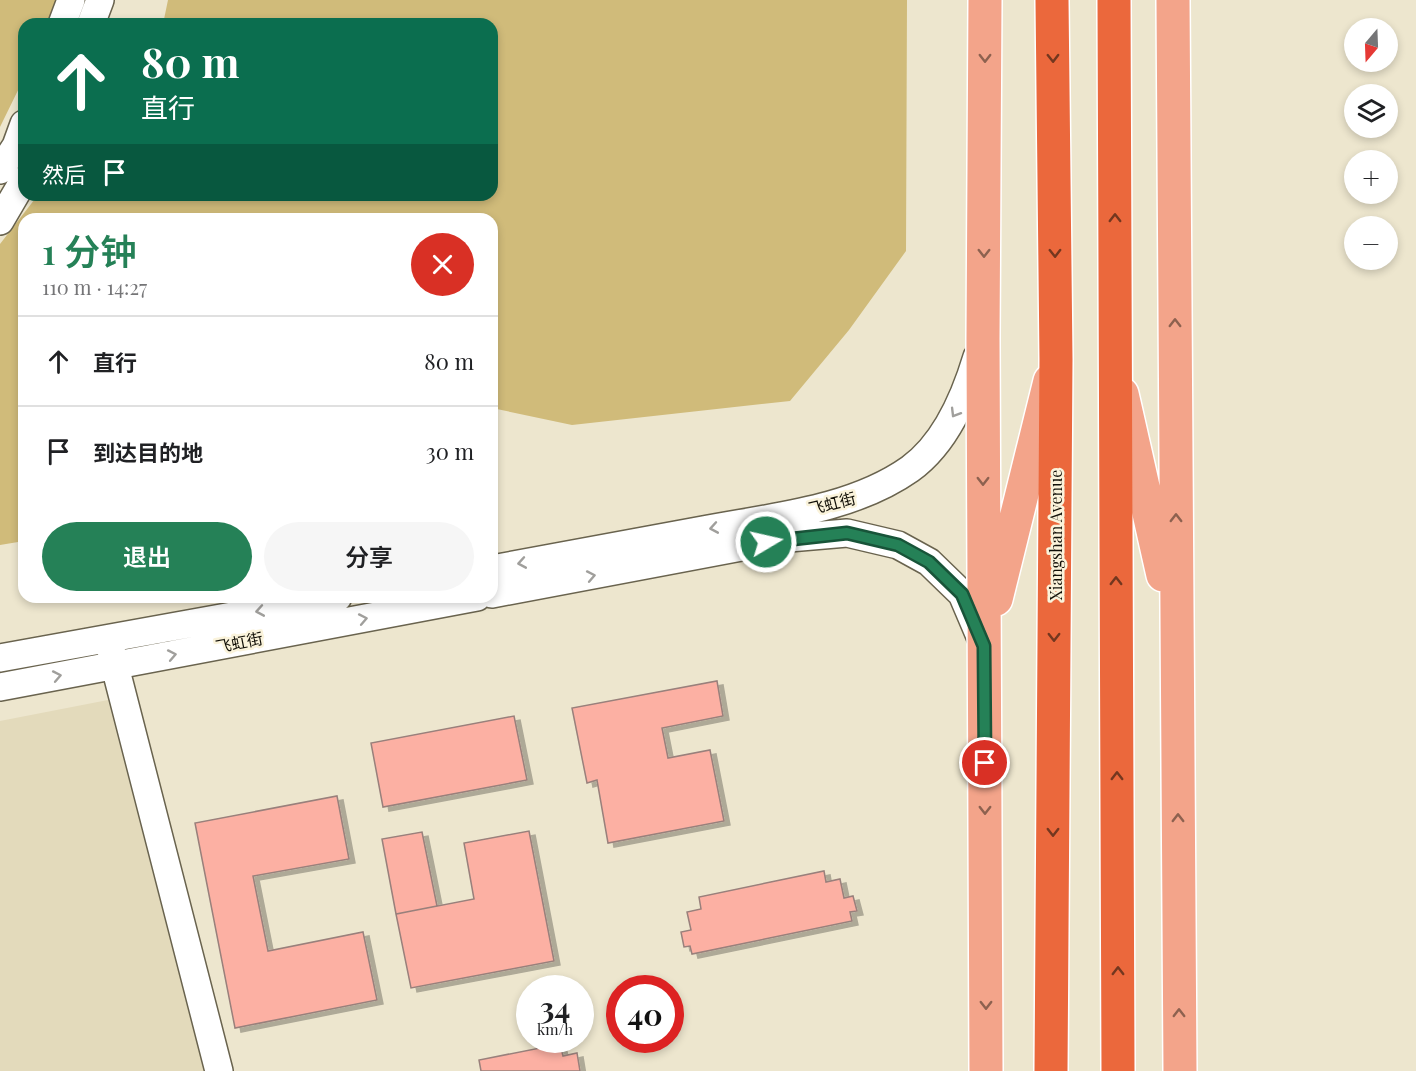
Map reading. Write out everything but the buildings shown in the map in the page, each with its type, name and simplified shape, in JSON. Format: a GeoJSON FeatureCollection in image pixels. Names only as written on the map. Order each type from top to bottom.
{"type":"FeatureCollection","features":[{"type":"Feature","properties":{"kind":"highway","name":"Xiangshan Avenue"},"geometry":{"type":"LineString","coordinates":[[1051,1071],[1056,359],[1052,0]]}},
{"type":"Feature","properties":{"kind":"highway"},"geometry":{"type":"LineString","coordinates":[[1114,0],[1118,1071]]}},
{"type":"Feature","properties":{"kind":"main road"},"geometry":{"type":"LineString","coordinates":[[985,0],[983,339],[986,1071]]}},
{"type":"Feature","properties":{"kind":"main road"},"geometry":{"type":"LineString","coordinates":[[1173,0],[1180,1071]]}},
{"type":"Feature","properties":{"kind":"main road"},"geometry":{"type":"LineString","coordinates":[[984,646],[1056,359]]}},
{"type":"Feature","properties":{"kind":"main road"},"geometry":{"type":"LineString","coordinates":[[1115,362],[1177,638]]}},
{"type":"Feature","properties":{"kind":"street"},"geometry":{"type":"LineString","coordinates":[[64,18],[71,0]]}},
{"type":"Feature","properties":{"kind":"street"},"geometry":{"type":"LineString","coordinates":[[93,18],[100,0]]}},
{"type":"Feature","properties":{"kind":"street"},"geometry":{"type":"LineString","coordinates":[[0,170],[18,140]]}},
{"type":"Feature","properties":{"kind":"street"},"geometry":{"type":"LineString","coordinates":[[0,220],[18,190]]}},
{"type":"Feature","properties":{"kind":"street","name":"飞虹街"},"geometry":{"type":"LineString","coordinates":[[498,568],[779,516],[870,493],[912,467],[940,436],[965,396],[983,339]]}},
{"type":"Feature","properties":{"kind":"street","name":"飞虹街"},"geometry":{"type":"LineString","coordinates":[[498,593],[789,538],[847,533],[898,545],[929,562],[962,594],[984,646]]}},
{"type":"Feature","properties":{"kind":"street","name":"飞虹街"},"geometry":{"type":"LineString","coordinates":[[0,658],[305,603]]}},
{"type":"Feature","properties":{"kind":"street","name":"飞虹街"},"geometry":{"type":"LineString","coordinates":[[0,687],[445,603]]}},
{"type":"Feature","properties":{"kind":"street"},"geometry":{"type":"LineString","coordinates":[[108,639],[219,1071]]}},
{"type":"Feature","properties":{"kind":"shaded area"},"geometry":{"type":"Polygon","coordinates":[[[0,0],[57,0],[52,18],[18,18],[18,90],[0,127],[0,0]]]}},
{"type":"Feature","properties":{"kind":"shaded area"},"geometry":{"type":"Polygon","coordinates":[[[168,0],[907,0],[906,251],[849,330],[790,401],[572,425],[498,409],[498,213],[24,213],[33,201],[498,201],[498,18],[164,18],[168,0]]]}},
{"type":"Feature","properties":{"kind":"shaded area"},"geometry":{"type":"Polygon","coordinates":[[[18,221],[18,542],[0,545],[0,244],[18,221]]]}},
{"type":"Feature","properties":{"kind":"shaded area"},"geometry":{"type":"Polygon","coordinates":[[[108,700],[204,1071],[0,1071],[0,721],[108,700]]]}},
{"type":"Feature","properties":{"kind":"route"},"geometry":{"type":"LineString","coordinates":[[766,542],[847,533],[898,545],[929,562],[962,594],[984,646],[985,763]]}}]}
